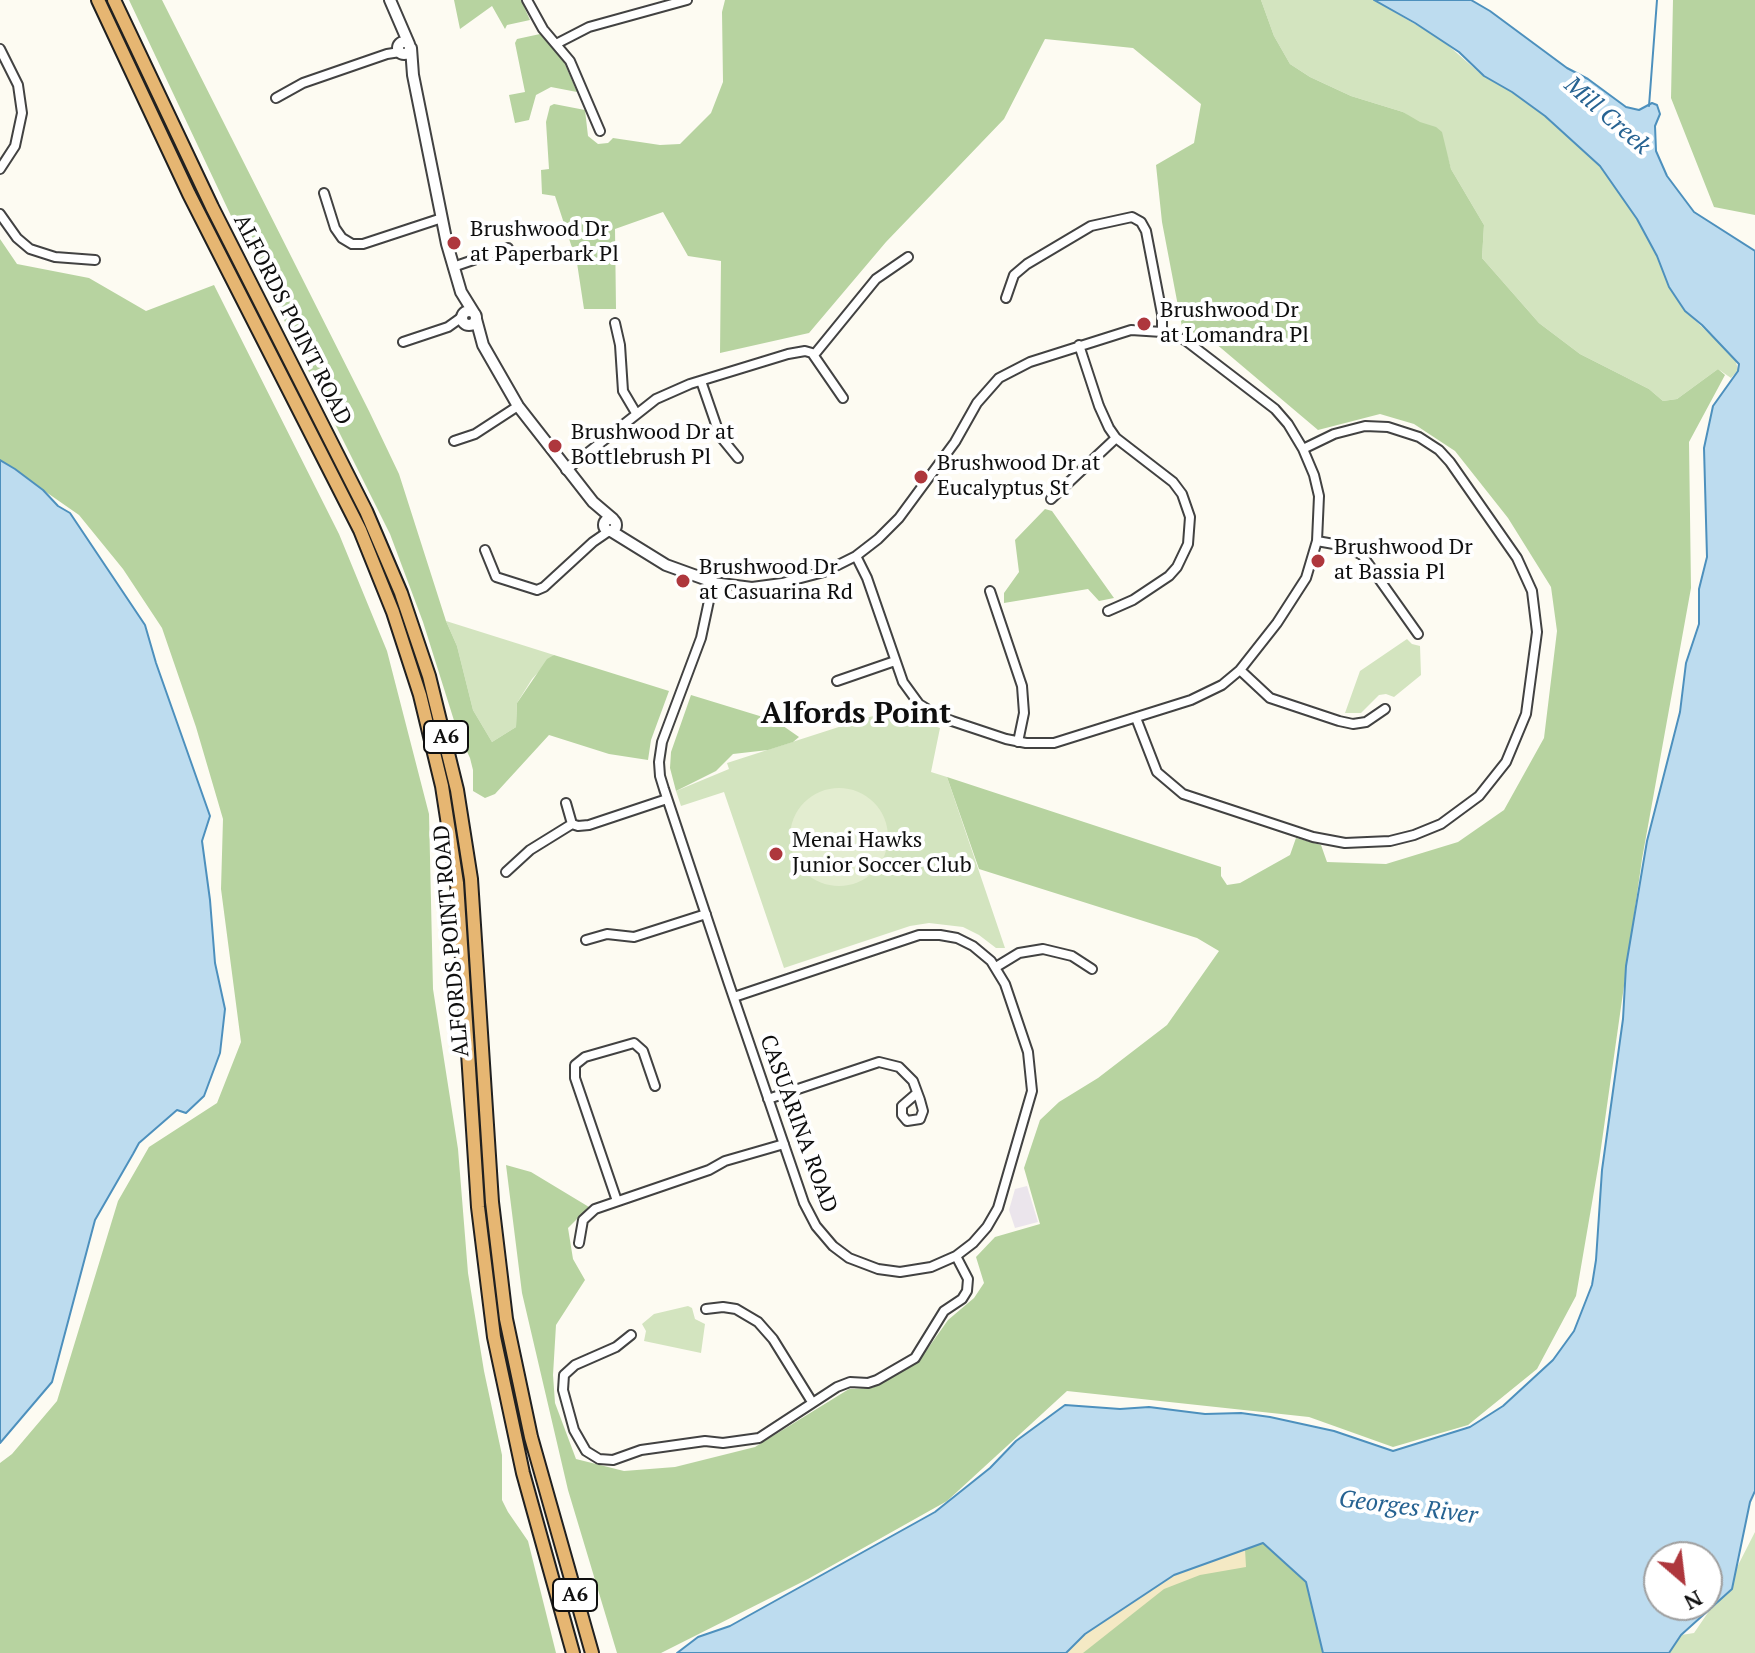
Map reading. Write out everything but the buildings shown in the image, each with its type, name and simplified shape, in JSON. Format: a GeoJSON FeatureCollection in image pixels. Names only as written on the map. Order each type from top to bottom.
{"type":"FeatureCollection","features":[{"type":"Feature","properties":{"kind":"highway","name":"ALFORDS POINT ROAD"},"geometry":{"type":"LineString","coordinates":[[98,0],[211,239],[352,514],[386,594],[418,687],[442,786],[457,883],[478,1207],[488,1291],[508,1410],[573,1653]]}},
{"type":"Feature","properties":{"kind":"highway","name":"ALFORDS POINT ROAD"},"geometry":{"type":"LineString","coordinates":[[114,0],[205,194],[366,511],[401,593],[429,676],[455,776],[471,879],[492,1202],[502,1290],[524,1408],[592,1653]]}},
{"type":"Feature","properties":{"kind":"street"},"geometry":{"type":"LineString","coordinates":[[390,0],[413,75],[453,267],[468,319],[518,406],[610,526],[666,565],[713,582],[769,586],[812,577],[856,556],[899,518],[955,442],[977,403],[991,386],[1020,366],[1131,330],[1162,332],[1185,340],[1266,401],[1288,424],[1303,449],[1319,496],[1317,541],[1313,560],[1300,589],[1240,670],[1204,695],[1063,742],[1018,742],[949,721],[925,709],[907,690],[867,578],[856,556]]}},
{"type":"Feature","properties":{"kind":"street"},"geometry":{"type":"LineString","coordinates":[[527,0],[543,29],[575,72],[600,131]]}},
{"type":"Feature","properties":{"kind":"street"},"geometry":{"type":"LineString","coordinates":[[556,44],[589,27],[687,0]]}},
{"type":"Feature","properties":{"kind":"street"},"geometry":{"type":"LineString","coordinates":[[276,98],[303,83],[403,48]]}},
{"type":"Feature","properties":{"kind":"street"},"geometry":{"type":"LineString","coordinates":[[0,49],[18,85],[22,113],[15,146],[0,169]]}},
{"type":"Feature","properties":{"kind":"street"},"geometry":{"type":"LineString","coordinates":[[324,193],[335,228],[342,238],[352,244],[363,244],[442,218]]}},
{"type":"Feature","properties":{"kind":"street"},"geometry":{"type":"LineString","coordinates":[[0,214],[17,238],[38,252],[55,257],[95,260]]}},
{"type":"Feature","properties":{"kind":"street"},"geometry":{"type":"LineString","coordinates":[[1006,298],[1014,275],[1027,264],[1091,226],[1132,217],[1141,222],[1146,231],[1162,314],[1162,332]]}},
{"type":"Feature","properties":{"kind":"street"},"geometry":{"type":"LineString","coordinates":[[453,267],[508,248]]}},
{"type":"Feature","properties":{"kind":"street"},"geometry":{"type":"LineString","coordinates":[[814,355],[876,279],[908,257]]}},
{"type":"Feature","properties":{"kind":"street"},"geometry":{"type":"LineString","coordinates":[[403,342],[468,319]]}},
{"type":"Feature","properties":{"kind":"street"},"geometry":{"type":"LineString","coordinates":[[615,323],[623,391],[636,413]]}},
{"type":"Feature","properties":{"kind":"street"},"geometry":{"type":"LineString","coordinates":[[1079,345],[1102,415],[1116,438],[1178,488],[1187,505],[1191,525],[1184,555],[1169,576],[1126,605],[1108,611]]}},
{"type":"Feature","properties":{"kind":"street"},"geometry":{"type":"LineString","coordinates":[[566,470],[636,413],[667,393],[788,354],[805,351],[814,355],[843,398]]}},
{"type":"Feature","properties":{"kind":"street"},"geometry":{"type":"LineString","coordinates":[[701,381],[720,436],[738,458]]}},
{"type":"Feature","properties":{"kind":"street"},"geometry":{"type":"LineString","coordinates":[[454,441],[475,434],[518,406]]}},
{"type":"Feature","properties":{"kind":"street"},"geometry":{"type":"LineString","coordinates":[[1136,718],[1157,772],[1183,794],[1313,837],[1345,843],[1390,841],[1441,824],[1479,796],[1506,762],[1526,714],[1537,632],[1532,591],[1517,558],[1450,462],[1439,450],[1419,437],[1388,427],[1365,426],[1334,434],[1303,449]]}},
{"type":"Feature","properties":{"kind":"street"},"geometry":{"type":"LineString","coordinates":[[1051,499],[1116,438]]}},
{"type":"Feature","properties":{"kind":"street"},"geometry":{"type":"LineString","coordinates":[[485,550],[492,570],[500,580],[537,590],[610,526]]}},
{"type":"Feature","properties":{"kind":"street"},"geometry":{"type":"LineString","coordinates":[[1317,541],[1345,546],[1362,555],[1418,634]]}},
{"type":"Feature","properties":{"kind":"street","name":"CASUARINA ROAD"},"geometry":{"type":"LineString","coordinates":[[713,582],[701,638],[660,749],[659,769],[667,799],[768,1099],[810,1218],[826,1240],[840,1252],[868,1266],[900,1272],[931,1267],[956,1256],[980,1236],[998,1208],[1032,1091],[1028,1052],[1008,992],[996,967],[980,950],[965,941],[929,934],[734,997]]}},
{"type":"Feature","properties":{"kind":"street"},"geometry":{"type":"LineString","coordinates":[[990,591],[1022,686],[1024,713],[1018,742]]}},
{"type":"Feature","properties":{"kind":"street"},"geometry":{"type":"LineString","coordinates":[[837,681],[895,661]]}},
{"type":"Feature","properties":{"kind":"street"},"geometry":{"type":"LineString","coordinates":[[1240,670],[1270,698],[1345,723],[1366,722],[1385,709]]}},
{"type":"Feature","properties":{"kind":"street"},"geometry":{"type":"LineString","coordinates":[[506,872],[530,850],[572,824],[589,825],[667,799]]}},
{"type":"Feature","properties":{"kind":"street"},"geometry":{"type":"LineString","coordinates":[[566,803],[572,824]]}},
{"type":"Feature","properties":{"kind":"street"},"geometry":{"type":"LineString","coordinates":[[586,940],[607,934],[634,937],[706,914]]}},
{"type":"Feature","properties":{"kind":"street"},"geometry":{"type":"LineString","coordinates":[[996,967],[1019,953],[1043,949],[1072,956],[1092,969]]}},
{"type":"Feature","properties":{"kind":"street"},"geometry":{"type":"LineString","coordinates":[[617,1201],[575,1078],[575,1065],[585,1057],[634,1043],[643,1051],[655,1086]]}},
{"type":"Feature","properties":{"kind":"street"},"geometry":{"type":"LineString","coordinates":[[768,1099],[879,1062],[893,1064],[905,1071],[917,1093]]}},
{"type":"Feature","properties":{"kind":"street"},"geometry":{"type":"LineString","coordinates":[[579,1243],[581,1226],[595,1209],[709,1170],[725,1161],[784,1144]]}},
{"type":"Feature","properties":{"kind":"street"},"geometry":{"type":"LineString","coordinates":[[631,1335],[616,1347],[575,1365],[562,1379],[577,1438],[586,1451],[599,1459],[613,1460],[636,1451],[686,1443],[723,1443],[759,1438],[846,1383],[877,1380],[918,1355],[944,1311],[962,1299],[967,1291],[968,1279],[956,1256]]}},
{"type":"Feature","properties":{"kind":"street"},"geometry":{"type":"LineString","coordinates":[[706,1309],[736,1309],[758,1322],[773,1339],[812,1402]]}},
{"type":"Feature","properties":{"kind":"shaded area"},"geometry":{"type":"Polygon","coordinates":[[[1027,1186],[1038,1222],[1015,1228],[1009,1210],[1015,1189],[1027,1186]]]}},
{"type":"Feature","properties":{"kind":"green space"},"geometry":{"type":"Polygon","coordinates":[[[129,0],[162,0],[369,411],[399,474],[446,621],[457,646],[473,710],[492,742],[516,727],[517,703],[547,659],[554,655],[669,691],[651,740],[648,760],[609,754],[549,735],[495,794],[485,798],[473,791],[470,758],[457,730],[423,622],[390,534],[262,271],[232,218],[129,0]]]}},
{"type":"Feature","properties":{"kind":"green space"},"geometry":{"type":"Polygon","coordinates":[[[454,0],[521,0],[530,20],[507,25],[505,29],[492,6],[460,29],[454,0]]]}},
{"type":"Feature","properties":{"kind":"green space"},"geometry":{"type":"Polygon","coordinates":[[[725,0],[1261,0],[1274,36],[1290,64],[1351,96],[1403,112],[1442,132],[1451,169],[1484,225],[1482,258],[1539,323],[1580,354],[1649,389],[1663,401],[1677,399],[1718,369],[1725,375],[1689,442],[1691,588],[1642,859],[1599,1162],[1576,1296],[1537,1369],[1468,1425],[1393,1447],[1309,1417],[1067,1391],[947,1501],[808,1579],[661,1653],[617,1653],[568,1490],[522,1293],[506,1165],[531,1172],[589,1207],[568,1228],[573,1259],[585,1280],[556,1325],[553,1375],[555,1403],[576,1459],[624,1471],[675,1467],[755,1447],[849,1389],[872,1388],[919,1361],[948,1320],[974,1298],[984,1283],[976,1257],[995,1237],[1040,1224],[1024,1168],[1040,1120],[1059,1102],[1098,1078],[1167,1025],[1219,951],[1197,938],[979,869],[947,777],[1221,867],[1221,876],[1227,885],[1240,883],[1290,855],[1296,838],[1321,845],[1327,862],[1386,864],[1458,842],[1504,810],[1544,738],[1557,631],[1551,587],[1508,518],[1455,451],[1414,424],[1380,414],[1318,430],[1215,343],[1182,327],[1162,222],[1156,165],[1194,143],[1201,104],[1133,48],[1045,39],[1004,119],[886,242],[809,333],[720,353],[721,261],[688,256],[663,212],[615,229],[616,309],[584,309],[577,263],[555,196],[542,194],[541,170],[549,169],[546,122],[550,106],[554,104],[585,110],[588,136],[598,144],[608,143],[613,138],[660,145],[680,144],[711,113],[723,82],[722,12],[725,0]]]}},
{"type":"Feature","properties":{"kind":"green space"},"geometry":{"type":"Polygon","coordinates":[[[1261,0],[1374,0],[1442,40],[1483,76],[1545,116],[1601,166],[1637,219],[1669,287],[1685,311],[1735,358],[1738,370],[1731,378],[1718,369],[1677,399],[1663,401],[1649,389],[1580,354],[1539,323],[1482,258],[1484,225],[1451,169],[1443,141],[1403,112],[1351,96],[1290,64],[1274,36],[1261,0]]]}},
{"type":"Feature","properties":{"kind":"green space"},"geometry":{"type":"Polygon","coordinates":[[[1673,0],[1755,0],[1755,215],[1714,207],[1671,98],[1673,0]]]}},
{"type":"Feature","properties":{"kind":"green space"},"geometry":{"type":"Polygon","coordinates":[[[540,34],[564,62],[577,92],[551,87],[536,95],[529,120],[515,123],[509,95],[525,92],[515,43],[517,39],[540,34]]]}},
{"type":"Feature","properties":{"kind":"green space"},"geometry":{"type":"Polygon","coordinates":[[[0,239],[17,264],[89,278],[146,311],[214,285],[339,534],[387,651],[429,814],[433,989],[458,1149],[468,1273],[502,1455],[502,1500],[528,1541],[556,1653],[0,1653],[0,1463],[12,1454],[57,1401],[118,1201],[149,1147],[217,1103],[241,1042],[221,889],[223,819],[162,628],[123,569],[79,515],[0,460],[0,239]]]}},
{"type":"Feature","properties":{"kind":"green space"},"geometry":{"type":"Polygon","coordinates":[[[1045,509],[1052,511],[1114,598],[1099,601],[1088,589],[1004,603],[1004,593],[1019,572],[1015,540],[1045,509]]]}},
{"type":"Feature","properties":{"kind":"green space"},"geometry":{"type":"Polygon","coordinates":[[[446,621],[554,655],[532,679],[517,703],[516,727],[492,742],[473,710],[457,646],[446,621]]]}},
{"type":"Feature","properties":{"kind":"green space"},"geometry":{"type":"Polygon","coordinates":[[[1407,639],[1420,646],[1421,675],[1394,697],[1379,695],[1361,713],[1345,713],[1360,671],[1407,639]]]}},
{"type":"Feature","properties":{"kind":"green space"},"geometry":{"type":"Polygon","coordinates":[[[691,695],[776,721],[799,737],[768,750],[733,754],[716,771],[676,791],[670,768],[671,752],[691,695]]]}},
{"type":"Feature","properties":{"kind":"green space"},"geometry":{"type":"Polygon","coordinates":[[[904,706],[920,721],[940,728],[931,772],[947,777],[1005,948],[996,948],[963,927],[929,923],[910,926],[784,968],[724,792],[681,806],[676,791],[729,769],[727,763],[904,706]]]}},
{"type":"Feature","properties":{"kind":"green space"},"geometry":{"type":"Polygon","coordinates":[[[839,788],[858,791],[874,802],[885,818],[888,837],[885,856],[874,872],[858,883],[839,886],[820,883],[804,872],[793,856],[790,837],[793,818],[804,802],[820,791],[839,788]]]}},
{"type":"Feature","properties":{"kind":"green space"},"geometry":{"type":"Polygon","coordinates":[[[688,1306],[692,1308],[695,1319],[705,1324],[701,1353],[644,1341],[646,1331],[642,1324],[654,1314],[688,1306]]]}},
{"type":"Feature","properties":{"kind":"green space"},"geometry":{"type":"Polygon","coordinates":[[[1755,1532],[1755,1653],[1669,1653],[1681,1635],[1694,1633],[1702,1621],[1723,1621],[1723,1591],[1755,1532]]]}},
{"type":"Feature","properties":{"kind":"green space"},"geometry":{"type":"Polygon","coordinates":[[[1263,1543],[1307,1582],[1323,1653],[1066,1653],[1174,1575],[1263,1543]]]}},
{"type":"Feature","properties":{"kind":"sand"},"geometry":{"type":"Polygon","coordinates":[[[1245,1549],[1246,1567],[1200,1575],[1164,1589],[1083,1653],[1066,1653],[1085,1634],[1174,1575],[1245,1549]]]}},
{"type":"Feature","properties":{"kind":"water"},"geometry":{"type":"Polygon","coordinates":[[[1374,0],[1471,0],[1626,107],[1639,110],[1652,103],[1657,105],[1660,114],[1655,126],[1656,151],[1667,176],[1694,212],[1755,251],[1755,1491],[1732,1589],[1723,1597],[1723,1541],[1643,1541],[1643,1621],[1697,1621],[1681,1635],[1669,1653],[1323,1653],[1306,1582],[1263,1543],[1174,1575],[1085,1634],[1066,1653],[677,1653],[698,1637],[730,1626],[935,1512],[990,1468],[1016,1441],[1065,1405],[1120,1409],[1149,1407],[1270,1417],[1334,1431],[1393,1451],[1470,1427],[1503,1406],[1553,1360],[1574,1331],[1592,1285],[1596,1260],[1602,1170],[1623,1019],[1626,966],[1647,841],[1680,712],[1686,663],[1699,624],[1699,589],[1707,557],[1704,448],[1713,406],[1738,371],[1739,364],[1685,311],[1669,287],[1637,219],[1600,166],[1545,116],[1484,76],[1459,52],[1374,0]]]}},
{"type":"Feature","properties":{"kind":"water"},"geometry":{"type":"Polygon","coordinates":[[[0,460],[70,513],[145,625],[210,816],[202,841],[215,963],[225,1009],[220,1053],[204,1096],[186,1113],[177,1110],[139,1143],[95,1220],[52,1382],[0,1443],[0,460]]]}},
{"type":"Feature","properties":{"kind":"waterway"},"geometry":{"type":"LineString","coordinates":[[1649,106],[1657,0]]}},
{"type":"Feature","properties":{"kind":"place","name":"Brushwood Dr at Paperbark Pl"},"geometry":{"type":"Point","coordinates":[454,243]}},
{"type":"Feature","properties":{"kind":"place","name":"Brushwood Dr at Lomandra Pl"},"geometry":{"type":"Point","coordinates":[1144,324]}},
{"type":"Feature","properties":{"kind":"place","name":"Brushwood Dr at Bottlebrush Pl"},"geometry":{"type":"Point","coordinates":[555,446]}},
{"type":"Feature","properties":{"kind":"place","name":"Brushwood Dr at Eucalyptus St"},"geometry":{"type":"Point","coordinates":[921,477]}},
{"type":"Feature","properties":{"kind":"place","name":"Brushwood Dr at Bassia Pl"},"geometry":{"type":"Point","coordinates":[1318,561]}},
{"type":"Feature","properties":{"kind":"place","name":"Brushwood Dr at Casuarina Rd"},"geometry":{"type":"Point","coordinates":[683,581]}},
{"type":"Feature","properties":{"kind":"place","name":"Menai Hawks Junior Soccer Club"},"geometry":{"type":"Point","coordinates":[776,854]}},
{"type":"Feature","properties":{"kind":"district","name":"Alfords Point"},"geometry":{"type":"Point","coordinates":[856,714]}},
{"type":"Feature","properties":{"kind":"water label","name":"Mill Creek"},"geometry":{"type":"Point","coordinates":[1607,116]}},
{"type":"Feature","properties":{"kind":"water label","name":"Georges River"},"geometry":{"type":"Point","coordinates":[1408,1508]}}]}
